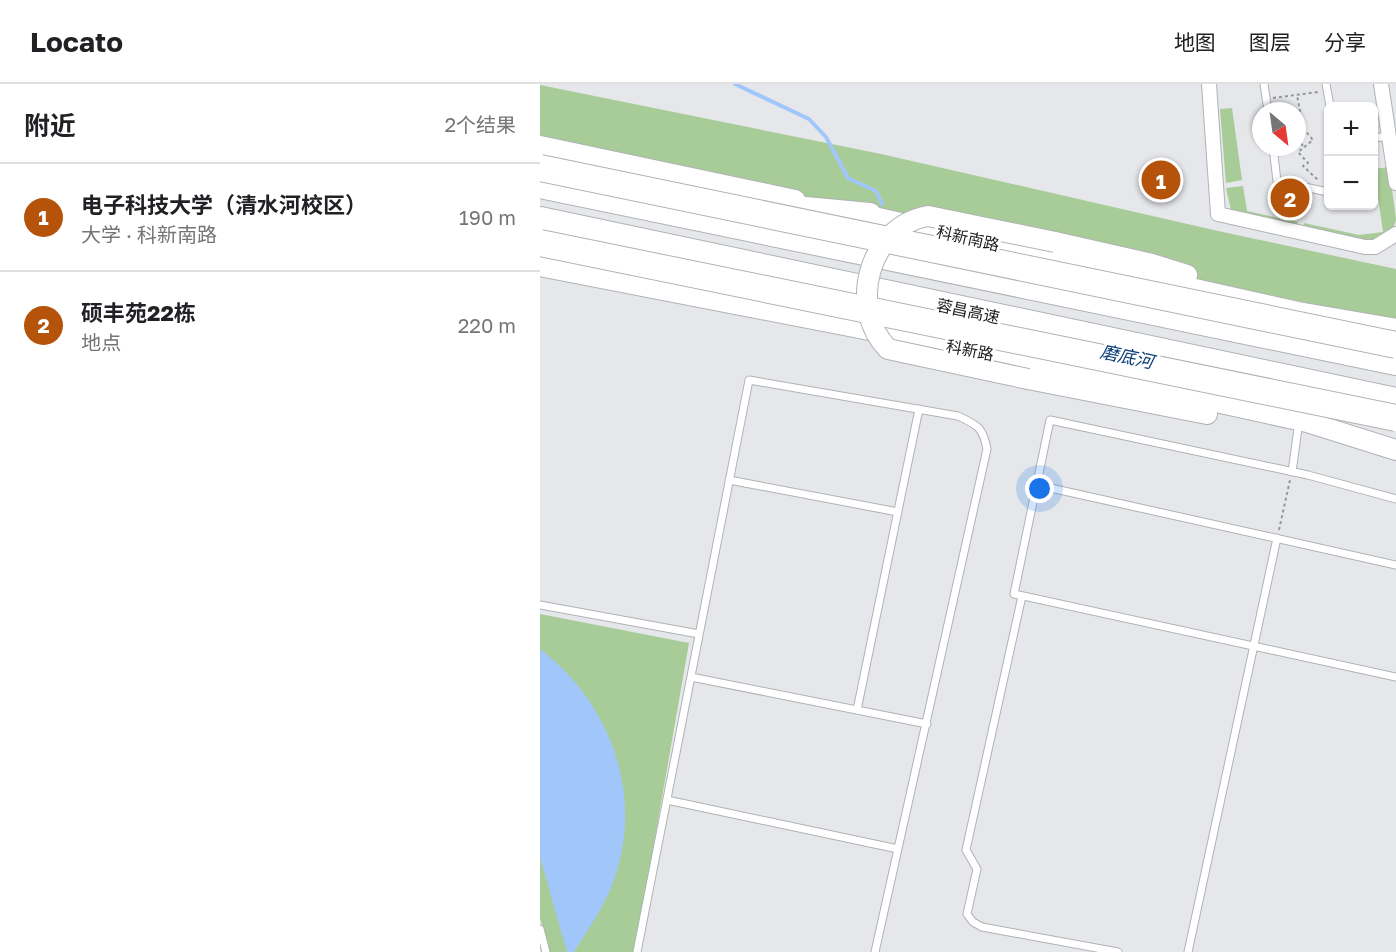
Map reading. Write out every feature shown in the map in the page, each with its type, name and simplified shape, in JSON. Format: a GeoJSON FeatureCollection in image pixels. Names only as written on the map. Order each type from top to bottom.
{"type":"FeatureCollection","features":[{"type":"Feature","properties":{"kind":"highway"},"geometry":{"type":"LineString","coordinates":[[543,180],[868,216]]}},
{"type":"Feature","properties":{"kind":"highway"},"geometry":{"type":"LineString","coordinates":[[543,180],[1396,345]]}},
{"type":"Feature","properties":{"kind":"highway"},"geometry":{"type":"LineString","coordinates":[[543,180],[1396,362]]}},
{"type":"Feature","properties":{"kind":"highway","name":"蓉昌高速"},"geometry":{"type":"LineString","coordinates":[[540,220],[1396,400]]}},
{"type":"Feature","properties":{"kind":"highway"},"geometry":{"type":"LineString","coordinates":[[540,243],[1396,418]]}},
{"type":"Feature","properties":{"kind":"highway"},"geometry":{"type":"LineString","coordinates":[[1298,312],[1396,345]]}},
{"type":"Feature","properties":{"kind":"main road","name":"科新南路"},"geometry":{"type":"LineString","coordinates":[[540,146],[1298,312],[1396,329]]}},
{"type":"Feature","properties":{"kind":"main road"},"geometry":{"type":"LineString","coordinates":[[1261,412],[1210,414],[888,349],[878,339],[870,324],[865,299],[871,267],[884,244],[901,227],[916,218],[928,216],[1152,264],[1298,312]]}},
{"type":"Feature","properties":{"kind":"main road","name":"科新路"},"geometry":{"type":"LineString","coordinates":[[540,266],[1023,360],[1299,421],[1396,450]]}},
{"type":"Feature","properties":{"kind":"street"},"geometry":{"type":"LineString","coordinates":[[1209,84],[1218,214],[1365,248],[1376,247],[1396,234]]}},
{"type":"Feature","properties":{"kind":"street"},"geometry":{"type":"LineString","coordinates":[[1381,84],[1396,183]]}},
{"type":"Feature","properties":{"kind":"lane"},"geometry":{"type":"LineString","coordinates":[[1264,84],[1266,102]]}},
{"type":"Feature","properties":{"kind":"lane"},"geometry":{"type":"LineString","coordinates":[[1327,87],[1329,102]]}},
{"type":"Feature","properties":{"kind":"lane"},"geometry":{"type":"LineString","coordinates":[[1378,137],[1389,136]]}},
{"type":"Feature","properties":{"kind":"lane"},"geometry":{"type":"LineString","coordinates":[[1274,156],[1277,181],[1324,191]]}},
{"type":"Feature","properties":{"kind":"lane"},"geometry":{"type":"LineString","coordinates":[[637,952],[749,380],[958,416],[973,423],[984,432],[987,448],[875,952]]}},
{"type":"Feature","properties":{"kind":"lane"},"geometry":{"type":"LineString","coordinates":[[857,710],[919,410]]}},
{"type":"Feature","properties":{"kind":"lane"},"geometry":{"type":"LineString","coordinates":[[1396,499],[1292,472],[1050,420],[1014,594],[1396,677]]}},
{"type":"Feature","properties":{"kind":"lane"},"geometry":{"type":"LineString","coordinates":[[1292,472],[1299,421]]}},
{"type":"Feature","properties":{"kind":"lane"},"geometry":{"type":"LineString","coordinates":[[729,480],[898,512]]}},
{"type":"Feature","properties":{"kind":"lane"},"geometry":{"type":"LineString","coordinates":[[1037,485],[1278,535],[1396,565]]}},
{"type":"Feature","properties":{"kind":"lane"},"geometry":{"type":"LineString","coordinates":[[1188,952],[1278,535]]}},
{"type":"Feature","properties":{"kind":"lane"},"geometry":{"type":"LineString","coordinates":[[1022,596],[966,850],[976,870],[967,914],[973,922],[982,927],[1118,952]]}},
{"type":"Feature","properties":{"kind":"lane"},"geometry":{"type":"LineString","coordinates":[[540,605],[699,634]]}},
{"type":"Feature","properties":{"kind":"lane"},"geometry":{"type":"LineString","coordinates":[[691,676],[927,724]]}},
{"type":"Feature","properties":{"kind":"lane"},"geometry":{"type":"LineString","coordinates":[[666,800],[898,849]]}},
{"type":"Feature","properties":{"kind":"lane"},"geometry":{"type":"LineString","coordinates":[[540,929],[546,952]]}},
{"type":"Feature","properties":{"kind":"path"},"geometry":{"type":"LineString","coordinates":[[1266,99],[1297,95],[1327,87]]}},
{"type":"Feature","properties":{"kind":"path"},"geometry":{"type":"LineString","coordinates":[[1297,95],[1298,102]]}},
{"type":"Feature","properties":{"kind":"path"},"geometry":{"type":"LineString","coordinates":[[1306,132],[1313,140],[1306,145]]}},
{"type":"Feature","properties":{"kind":"path"},"geometry":{"type":"LineString","coordinates":[[1302,156],[1308,163],[1303,166],[1321,184]]}},
{"type":"Feature","properties":{"kind":"path"},"geometry":{"type":"LineString","coordinates":[[1278,535],[1288,492]]}},
{"type":"Feature","properties":{"kind":"green space"},"geometry":{"type":"Polygon","coordinates":[[[540,85],[881,154],[1396,269],[1396,321],[1079,256],[540,140],[540,85]]]}},
{"type":"Feature","properties":{"kind":"green space"},"geometry":{"type":"Polygon","coordinates":[[[1232,108],[1242,180],[1226,183],[1220,109],[1232,108]]]}},
{"type":"Feature","properties":{"kind":"green space"},"geometry":{"type":"Polygon","coordinates":[[[1389,167],[1396,219],[1393,228],[1386,235],[1368,242],[1303,228],[1304,223],[1359,235],[1383,232],[1378,197],[1378,168],[1389,167]]]}},
{"type":"Feature","properties":{"kind":"green space"},"geometry":{"type":"Polygon","coordinates":[[[1243,186],[1247,211],[1298,222],[1297,227],[1231,210],[1226,188],[1243,186]]]}},
{"type":"Feature","properties":{"kind":"green space"},"geometry":{"type":"Polygon","coordinates":[[[540,614],[689,643],[635,952],[549,952],[540,918],[540,614]]]}},
{"type":"Feature","properties":{"kind":"water"},"geometry":{"type":"Polygon","coordinates":[[[540,649],[565,671],[586,696],[603,723],[615,753],[622,784],[625,816],[622,848],[614,880],[601,908],[574,952],[567,952],[540,857],[540,649]]]}},
{"type":"Feature","properties":{"kind":"waterway","name":"磨底河"},"geometry":{"type":"LineString","coordinates":[[735,84],[809,119],[826,137],[848,178],[876,191],[882,204]]}},
{"type":"Feature","properties":{"kind":"place","name":"电子科技大学（清水河校区）"},"geometry":{"type":"Point","coordinates":[1161,180]}},
{"type":"Feature","properties":{"kind":"place","name":"硕丰苑22栋"},"geometry":{"type":"Point","coordinates":[1290,198]}}]}
